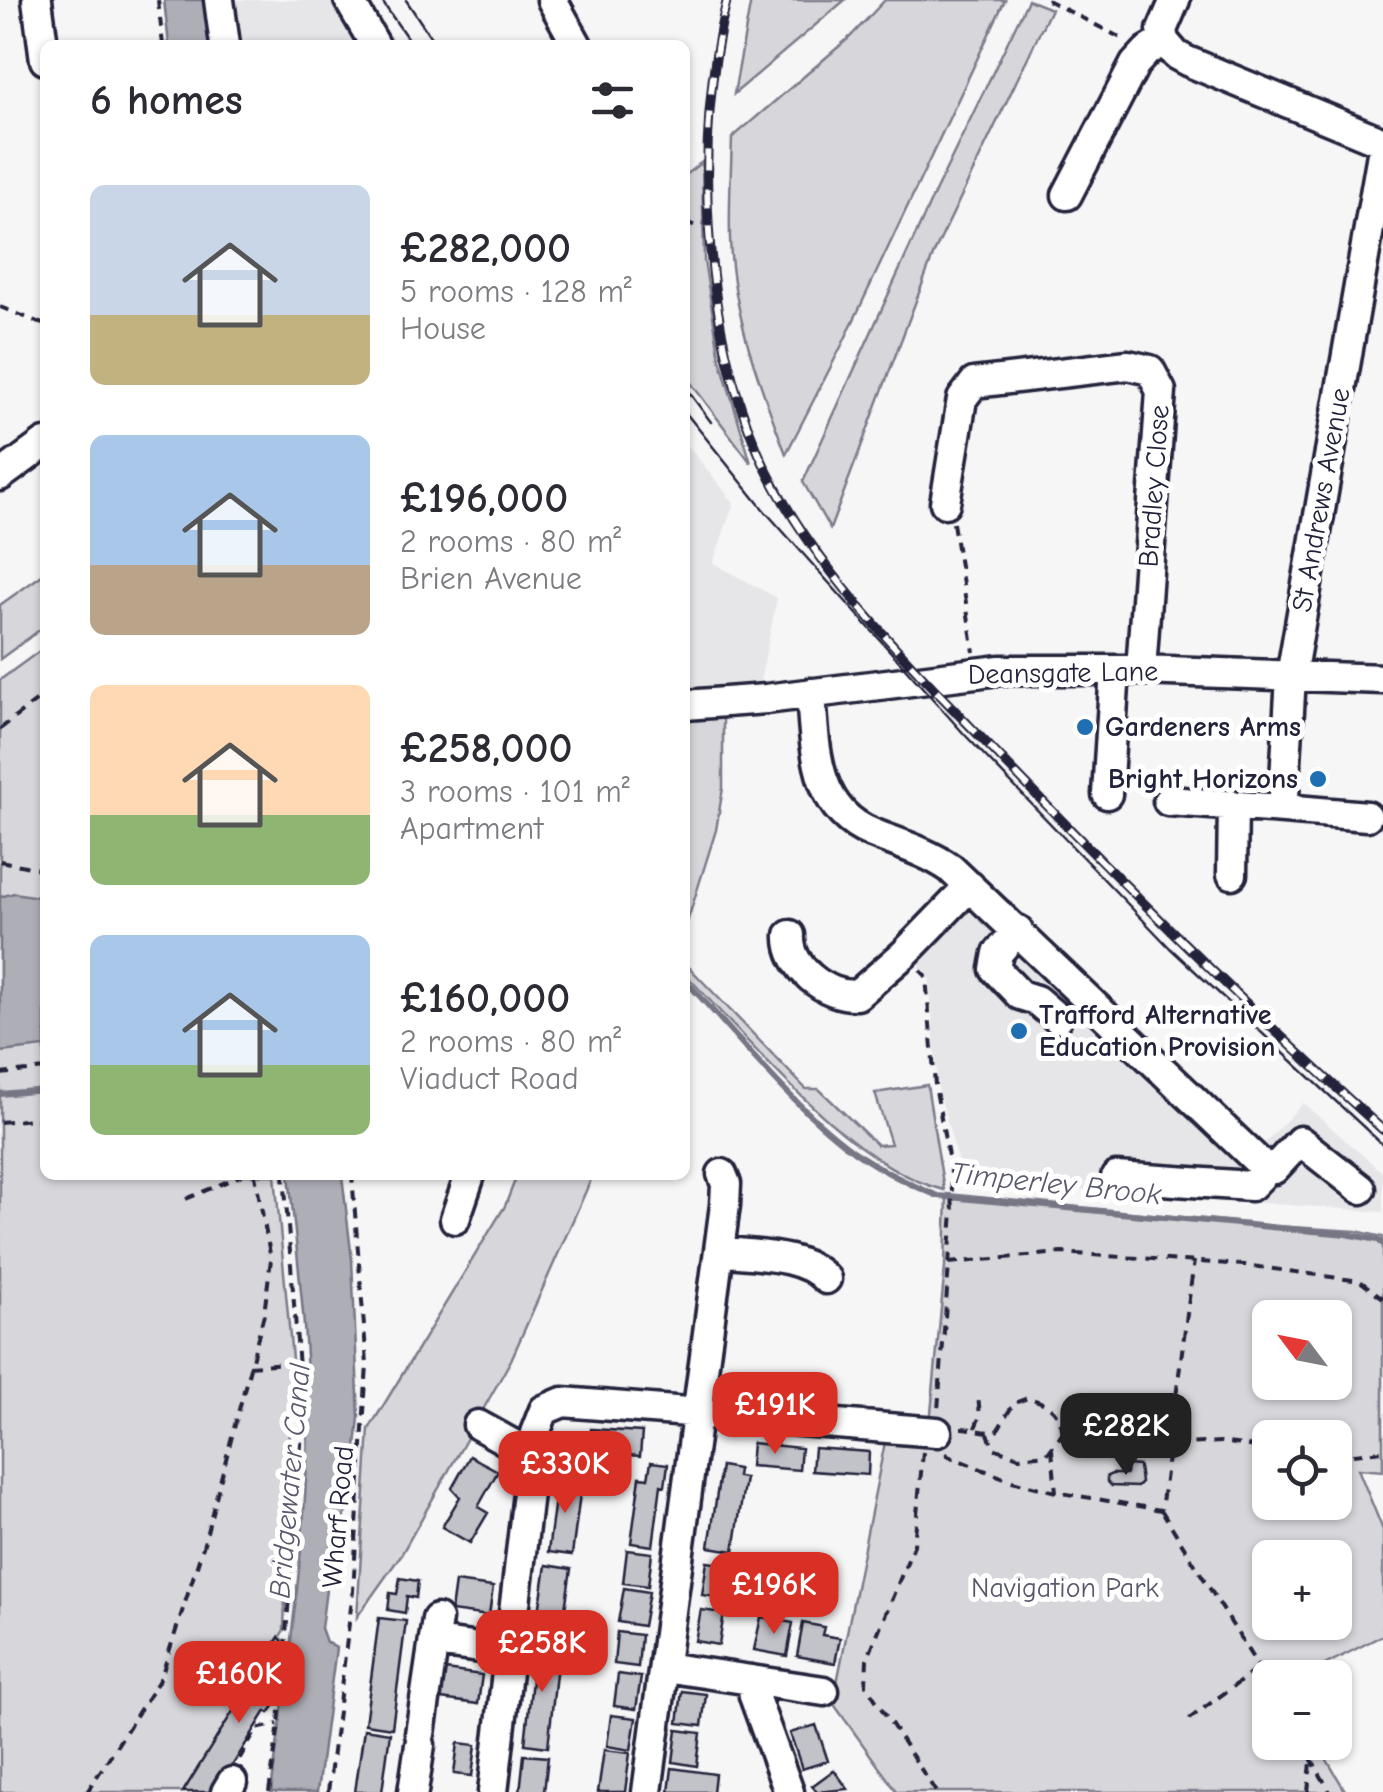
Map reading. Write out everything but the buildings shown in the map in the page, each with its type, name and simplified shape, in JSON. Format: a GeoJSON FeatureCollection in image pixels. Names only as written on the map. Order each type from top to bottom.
{"type":"FeatureCollection","features":[{"type":"Feature","properties":{"kind":"street"},"geometry":{"type":"LineString","coordinates":[[36,0],[42,40]]}},
{"type":"Feature","properties":{"kind":"street"},"geometry":{"type":"LineString","coordinates":[[218,0],[224,40]]}},
{"type":"Feature","properties":{"kind":"street"},"geometry":{"type":"LineString","coordinates":[[349,0],[373,40]]}},
{"type":"Feature","properties":{"kind":"street"},"geometry":{"type":"LineString","coordinates":[[552,0],[574,40]]}},
{"type":"Feature","properties":{"kind":"street"},"geometry":{"type":"LineString","coordinates":[[1067,195],[1128,75],[1155,46],[1175,0]]}},
{"type":"Feature","properties":{"kind":"street"},"geometry":{"type":"LineString","coordinates":[[1155,46],[1383,145]]}},
{"type":"Feature","properties":{"kind":"street","name":"St Andrews Avenue"},"geometry":{"type":"LineString","coordinates":[[1284,808],[1291,676],[1378,200],[1383,145]]}},
{"type":"Feature","properties":{"kind":"street","name":"Bradley Close"},"geometry":{"type":"LineString","coordinates":[[944,503],[962,400],[974,383],[1128,365],[1150,370],[1161,391],[1128,670]]}},
{"type":"Feature","properties":{"kind":"street"},"geometry":{"type":"LineString","coordinates":[[0,476],[40,447]]}},
{"type":"Feature","properties":{"kind":"street"},"geometry":{"type":"LineString","coordinates":[[1107,794],[1128,670]]}},
{"type":"Feature","properties":{"kind":"street","name":"Deansgate Lane"},"geometry":{"type":"LineString","coordinates":[[690,705],[810,694],[977,672],[1128,670],[1383,680]]}},
{"type":"Feature","properties":{"kind":"street"},"geometry":{"type":"LineString","coordinates":[[810,694],[819,773],[836,806],[861,828],[921,850],[950,868],[1018,930],[1245,1157],[1274,1169],[1300,1141],[1362,1189]]}},
{"type":"Feature","properties":{"kind":"street"},"geometry":{"type":"LineString","coordinates":[[1168,801],[1368,816]]}},
{"type":"Feature","properties":{"kind":"street"},"geometry":{"type":"LineString","coordinates":[[1232,874],[1233,805]]}},
{"type":"Feature","properties":{"kind":"street"},"geometry":{"type":"LineString","coordinates":[[790,935],[791,950],[798,962],[821,986],[838,995],[862,993],[970,886]]}},
{"type":"Feature","properties":{"kind":"street"},"geometry":{"type":"LineString","coordinates":[[1018,930],[998,953],[997,974],[1020,996],[1036,1000],[1057,1018]]}},
{"type":"Feature","properties":{"kind":"street"},"geometry":{"type":"LineString","coordinates":[[1116,1177],[1251,1186],[1245,1157]]}},
{"type":"Feature","properties":{"kind":"street"},"geometry":{"type":"LineString","coordinates":[[647,1792],[719,1251],[726,1192],[722,1174]]}},
{"type":"Feature","properties":{"kind":"street"},"geometry":{"type":"LineString","coordinates":[[455,1219],[468,1180]]}},
{"type":"Feature","properties":{"kind":"street"},"geometry":{"type":"LineString","coordinates":[[719,1251],[803,1263],[826,1279]]}},
{"type":"Feature","properties":{"kind":"street"},"geometry":{"type":"LineString","coordinates":[[492,1792],[536,1428],[544,1410],[563,1402],[938,1431]]}},
{"type":"Feature","properties":{"kind":"street"},"geometry":{"type":"LineString","coordinates":[[478,1424],[533,1452]]}},
{"type":"Feature","properties":{"kind":"street"},"geometry":{"type":"LineString","coordinates":[[414,1791],[436,1630],[509,1652]]}},
{"type":"Feature","properties":{"kind":"street"},"geometry":{"type":"LineString","coordinates":[[664,1667],[824,1691]]}},
{"type":"Feature","properties":{"kind":"street"},"geometry":{"type":"LineString","coordinates":[[752,1680],[789,1792]]}},
{"type":"Feature","properties":{"kind":"path"},"geometry":{"type":"LineString","coordinates":[[158,0],[162,40]]}},
{"type":"Feature","properties":{"kind":"path"},"geometry":{"type":"LineString","coordinates":[[1047,0],[1155,46]]}},
{"type":"Feature","properties":{"kind":"path"},"geometry":{"type":"LineString","coordinates":[[690,223],[697,226]]}},
{"type":"Feature","properties":{"kind":"path"},"geometry":{"type":"LineString","coordinates":[[0,306],[40,323]]}},
{"type":"Feature","properties":{"kind":"path"},"geometry":{"type":"LineString","coordinates":[[944,503],[954,524],[977,672]]}},
{"type":"Feature","properties":{"kind":"path"},"geometry":{"type":"LineString","coordinates":[[0,729],[40,698]]}},
{"type":"Feature","properties":{"kind":"path"},"geometry":{"type":"LineString","coordinates":[[0,861],[40,869]]}},
{"type":"Feature","properties":{"kind":"path"},"geometry":{"type":"LineString","coordinates":[[904,954],[926,976],[934,1086],[951,1173],[953,1211],[938,1431],[948,1456],[1012,1481],[1161,1510]]}},
{"type":"Feature","properties":{"kind":"path"},"geometry":{"type":"LineString","coordinates":[[0,1074],[40,1070]]}},
{"type":"Feature","properties":{"kind":"path"},"geometry":{"type":"LineString","coordinates":[[0,1122],[40,1118]]}},
{"type":"Feature","properties":{"kind":"path"},"geometry":{"type":"LineString","coordinates":[[186,1199],[230,1180]]}},
{"type":"Feature","properties":{"kind":"path"},"geometry":{"type":"LineString","coordinates":[[87,1792],[161,1677],[203,1547],[264,1314],[271,1259],[256,1180]]}},
{"type":"Feature","properties":{"kind":"path"},"geometry":{"type":"LineString","coordinates":[[269,1792],[279,1724],[303,1419],[284,1180]]}},
{"type":"Feature","properties":{"kind":"path","name":"Wharf Road"},"geometry":{"type":"LineString","coordinates":[[328,1792],[353,1590],[368,1364],[352,1180]]}},
{"type":"Feature","properties":{"kind":"path"},"geometry":{"type":"LineString","coordinates":[[950,1263],[1061,1252],[1245,1265],[1360,1281],[1383,1298]]}},
{"type":"Feature","properties":{"kind":"path"},"geometry":{"type":"LineString","coordinates":[[1194,1261],[1161,1510],[1256,1660]]}},
{"type":"Feature","properties":{"kind":"path"},"geometry":{"type":"LineString","coordinates":[[250,1366],[298,1362]]}},
{"type":"Feature","properties":{"kind":"path"},"geometry":{"type":"LineString","coordinates":[[975,1428],[980,1416],[978,1394]]}},
{"type":"Feature","properties":{"kind":"path"},"geometry":{"type":"LineString","coordinates":[[936,1792],[866,1685],[867,1659],[914,1545],[923,1441],[938,1431],[958,1428],[988,1433],[997,1430],[1014,1403],[1028,1398],[1054,1409],[1063,1433],[1052,1449],[1034,1456],[1008,1456],[994,1448],[988,1433]]}},
{"type":"Feature","properties":{"kind":"path"},"geometry":{"type":"LineString","coordinates":[[1115,1448],[1120,1428],[1130,1416]]}},
{"type":"Feature","properties":{"kind":"path"},"geometry":{"type":"LineString","coordinates":[[1063,1433],[1115,1448],[1170,1448],[1221,1442],[1252,1446]]}},
{"type":"Feature","properties":{"kind":"path"},"geometry":{"type":"LineString","coordinates":[[1052,1449],[1056,1492]]}},
{"type":"Feature","properties":{"kind":"path"},"geometry":{"type":"LineString","coordinates":[[1352,1454],[1383,1451]]}},
{"type":"Feature","properties":{"kind":"path"},"geometry":{"type":"LineString","coordinates":[[1189,1719],[1252,1674]]}},
{"type":"Feature","properties":{"kind":"path"},"geometry":{"type":"LineString","coordinates":[[229,1787],[242,1753],[257,1729],[279,1724]]}},
{"type":"Feature","properties":{"kind":"path"},"geometry":{"type":"LineString","coordinates":[[1308,1792],[1311,1760]]}},
{"type":"Feature","properties":{"kind":"path"},"geometry":{"type":"LineString","coordinates":[[1312,1760],[1330,1792]]}},
{"type":"Feature","properties":{"kind":"shaded area"},"geometry":{"type":"Polygon","coordinates":[[[164,0],[205,0],[209,40],[168,40],[164,0]]]}},
{"type":"Feature","properties":{"kind":"shaded area"},"geometry":{"type":"Polygon","coordinates":[[[228,0],[365,0],[392,40],[233,40],[228,0]]]}},
{"type":"Feature","properties":{"kind":"shaded area"},"geometry":{"type":"Polygon","coordinates":[[[690,448],[734,503],[713,563],[777,598],[760,682],[690,687],[690,448]]]}},
{"type":"Feature","properties":{"kind":"shaded area"},"geometry":{"type":"Polygon","coordinates":[[[14,893],[40,897],[40,1048],[0,1052],[0,897],[14,893]]]}},
{"type":"Feature","properties":{"kind":"shaded area","name":"Trafford Alternative Education Provision"},"geometry":{"type":"Polygon","coordinates":[[[960,914],[981,916],[1271,1155],[1262,1146],[1303,1103],[1383,1173],[1383,1212],[995,1183],[959,1165],[938,1088],[929,975],[914,959],[960,914]]]}},
{"type":"Feature","properties":{"kind":"shaded area"},"geometry":{"type":"Polygon","coordinates":[[[290,1180],[343,1180],[352,1260],[359,1418],[350,1505],[332,1544],[321,1628],[326,1642],[336,1648],[317,1792],[271,1792],[295,1606],[307,1466],[302,1297],[290,1180]]]}},
{"type":"Feature","properties":{"kind":"green space"},"geometry":{"type":"Polygon","coordinates":[[[751,0],[845,0],[734,94],[751,0]]]}},
{"type":"Feature","properties":{"kind":"green space"},"geometry":{"type":"Polygon","coordinates":[[[885,0],[1005,0],[843,343],[786,454],[757,375],[736,293],[730,238],[732,138],[850,37],[885,0]]]}},
{"type":"Feature","properties":{"kind":"green space"},"geometry":{"type":"Polygon","coordinates":[[[1028,0],[1051,9],[934,253],[830,529],[803,482],[1028,0]]]}},
{"type":"Feature","properties":{"kind":"green space"},"geometry":{"type":"Polygon","coordinates":[[[702,162],[704,261],[720,359],[751,463],[690,382],[690,171],[702,162]]]}},
{"type":"Feature","properties":{"kind":"green space"},"geometry":{"type":"Polygon","coordinates":[[[40,577],[40,630],[0,659],[0,605],[40,577]]]}},
{"type":"Feature","properties":{"kind":"green space"},"geometry":{"type":"Polygon","coordinates":[[[40,651],[40,1180],[275,1180],[292,1359],[284,1630],[183,1792],[0,1792],[0,680],[40,651]]]}},
{"type":"Feature","properties":{"kind":"green space"},"geometry":{"type":"Polygon","coordinates":[[[723,714],[723,788],[716,830],[690,913],[690,715],[723,714]]]}},
{"type":"Feature","properties":{"kind":"green space"},"geometry":{"type":"Polygon","coordinates":[[[690,968],[806,1089],[819,1089],[877,1145],[891,1144],[875,1093],[927,1085],[944,1190],[909,1177],[874,1156],[804,1099],[690,979],[690,968]]]}},
{"type":"Feature","properties":{"kind":"green space"},"geometry":{"type":"Polygon","coordinates":[[[515,1180],[591,1180],[511,1360],[401,1555],[357,1617],[369,1429],[505,1206],[515,1180]]]}},
{"type":"Feature","properties":{"kind":"green space","name":"Navigation Park"},"geometry":{"type":"Polygon","coordinates":[[[947,1194],[1356,1231],[1383,1237],[1383,1471],[1358,1469],[1383,1530],[1383,1635],[1334,1660],[1252,1660],[1252,1760],[1327,1760],[1346,1792],[897,1792],[833,1703],[887,1432],[929,1434],[945,1267],[947,1194]]]}},
{"type":"Feature","properties":{"kind":"waterway","name":"Timperley Brook"},"geometry":{"type":"LineString","coordinates":[[690,986],[769,1074],[838,1139],[880,1168],[938,1196],[1346,1234],[1383,1244]]}},
{"type":"Feature","properties":{"kind":"waterway","name":"Timperley Brook"},"geometry":{"type":"LineString","coordinates":[[0,1094],[40,1090]]}},
{"type":"Feature","properties":{"kind":"tram line"},"geometry":{"type":"LineString","coordinates":[[381,0],[409,40]]}},
{"type":"Feature","properties":{"kind":"tram line"},"geometry":{"type":"LineString","coordinates":[[406,0],[433,40]]}},
{"type":"Feature","properties":{"kind":"tram line"},"geometry":{"type":"LineString","coordinates":[[690,394],[711,422]]}},
{"type":"Feature","properties":{"kind":"tram line"},"geometry":{"type":"LineString","coordinates":[[690,418],[763,509],[965,735],[1170,948],[1383,1145]]}},
{"type":"Feature","properties":{"kind":"railway"},"geometry":{"type":"LineString","coordinates":[[727,0],[716,53],[707,169],[715,290],[740,403],[780,495],[834,575],[932,687],[1187,946],[1383,1130]]}},
{"type":"Feature","properties":{"kind":"place","name":"Gardeners Arms"},"geometry":{"type":"Point","coordinates":[1085,727]}},
{"type":"Feature","properties":{"kind":"place","name":"Bright Horizons"},"geometry":{"type":"Point","coordinates":[1318,779]}},
{"type":"Feature","properties":{"kind":"place","name":"Trafford Alternative Education Provision"},"geometry":{"type":"Point","coordinates":[1019,1031]}},
{"type":"Feature","properties":{"kind":"water label","name":"Bridgewater Canal"},"geometry":{"type":"Point","coordinates":[290,1481]}}]}
